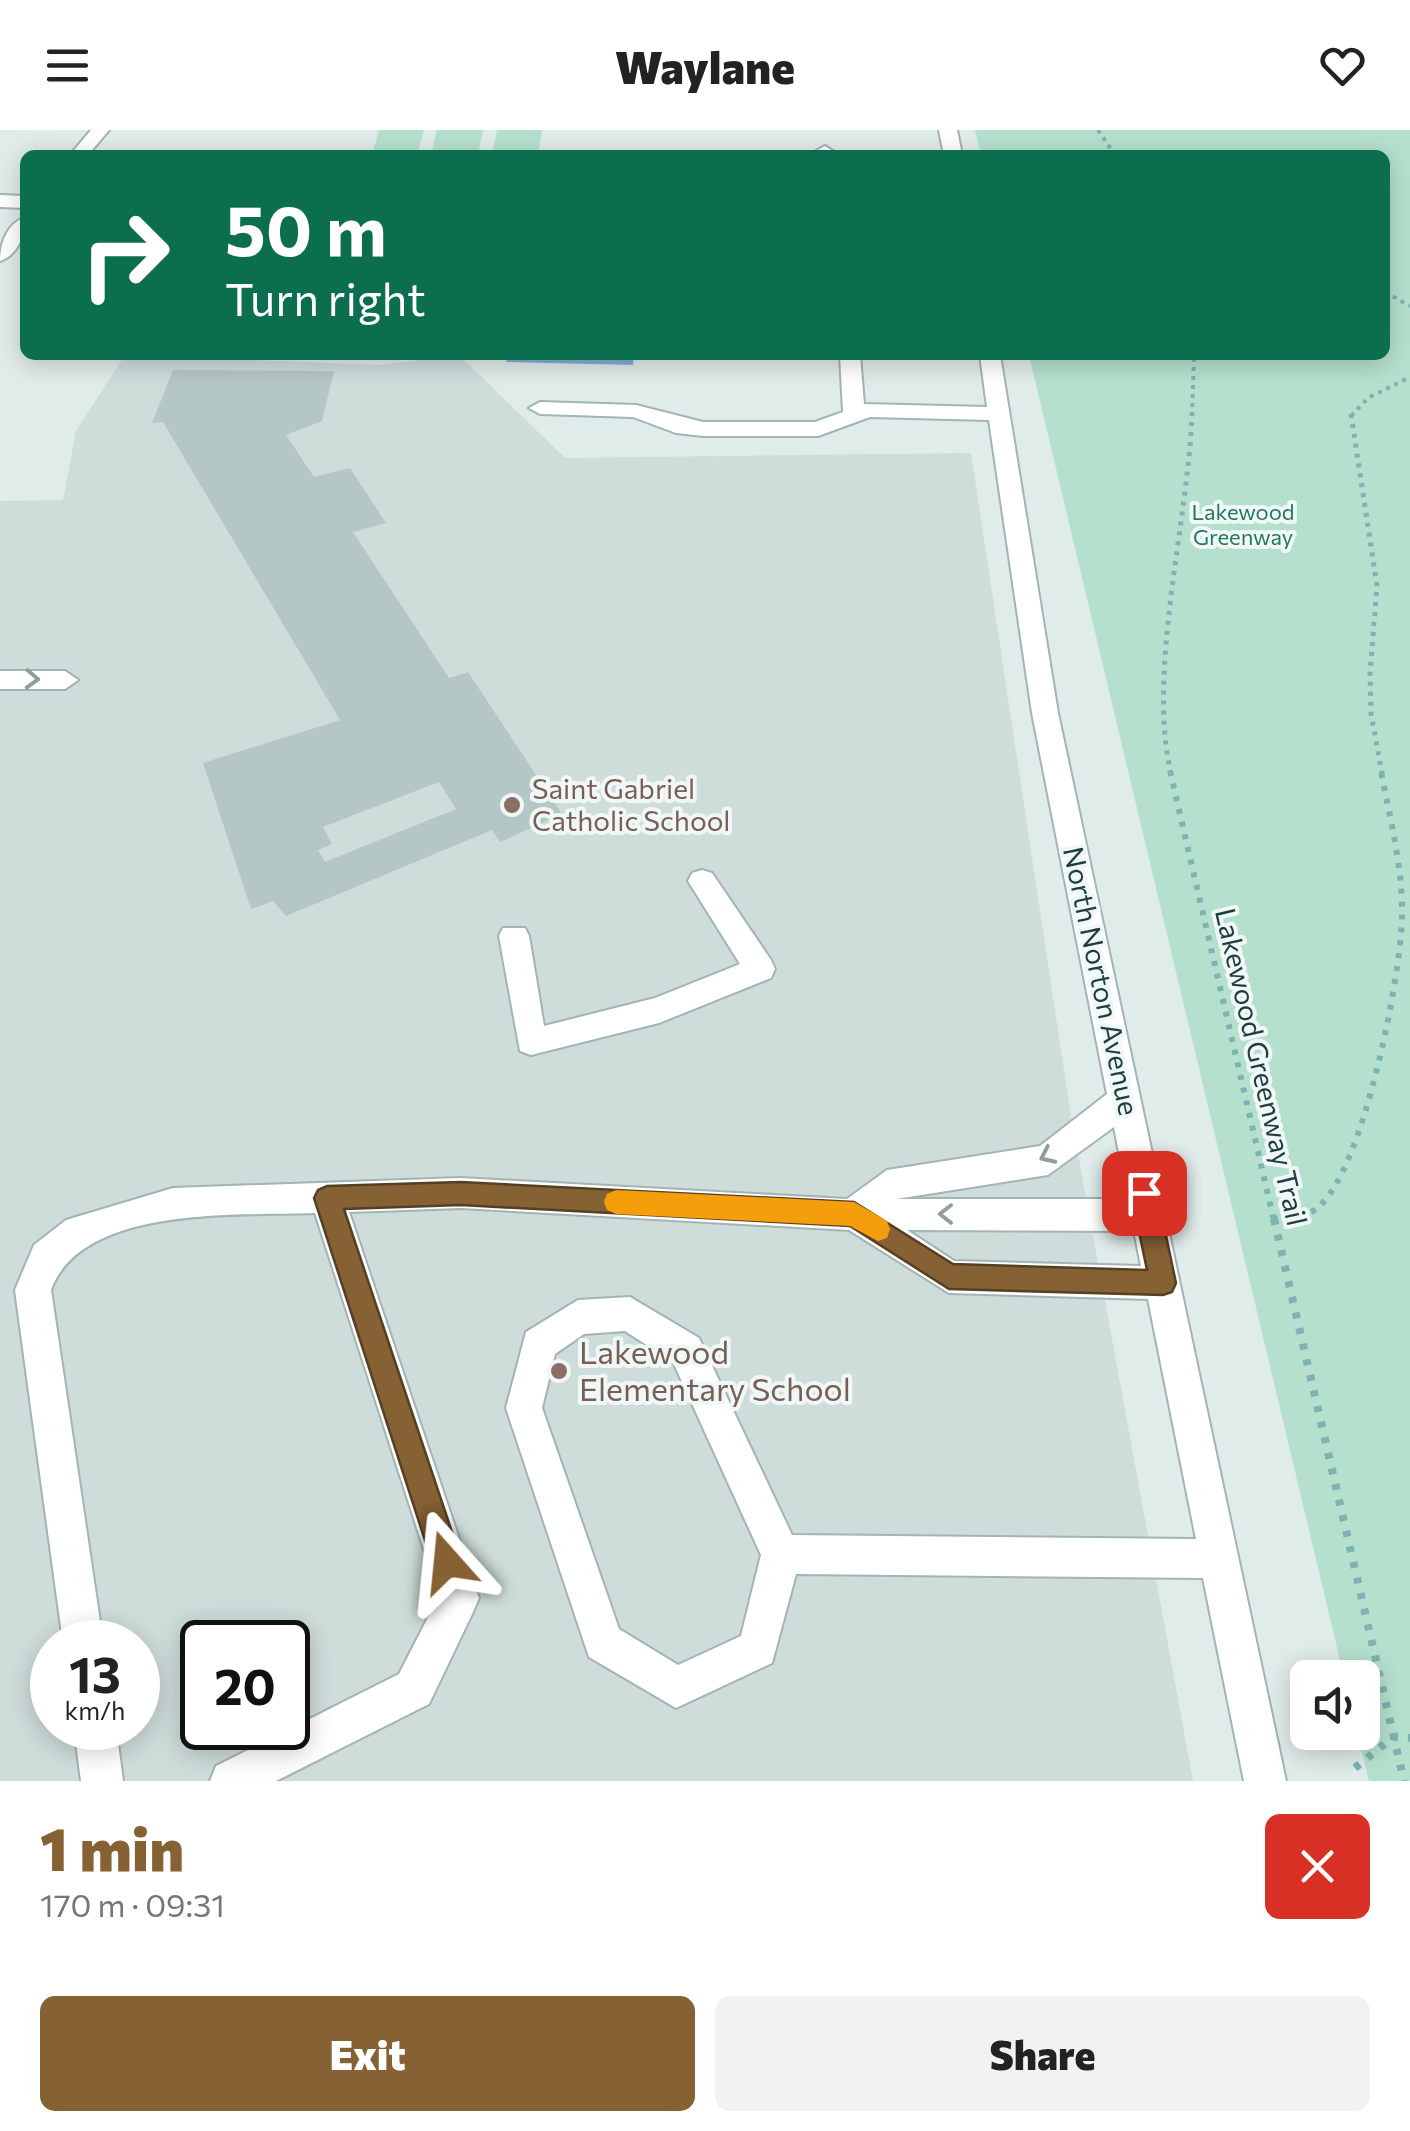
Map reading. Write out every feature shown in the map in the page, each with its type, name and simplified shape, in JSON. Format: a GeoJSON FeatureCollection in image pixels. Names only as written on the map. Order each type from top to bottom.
{"type":"FeatureCollection","features":[{"type":"Feature","properties":{"kind":"street"},"geometry":{"type":"LineString","coordinates":[[84,150],[100,130]]}},
{"type":"Feature","properties":{"kind":"street"},"geometry":{"type":"LineString","coordinates":[[0,255],[20,229]]}},
{"type":"Feature","properties":{"kind":"street"},"geometry":{"type":"LineString","coordinates":[[850,360],[854,414]]}},
{"type":"Feature","properties":{"kind":"street","name":"North Norton Avenue"},"geometry":{"type":"LineString","coordinates":[[991,360],[1046,713],[1265,1781]]}},
{"type":"Feature","properties":{"kind":"street"},"geometry":{"type":"LineString","coordinates":[[540,408],[636,410],[684,428],[702,429],[818,429],[867,410],[1000,414]]}},
{"type":"Feature","properties":{"kind":"street"},"geometry":{"type":"LineString","coordinates":[[0,680],[65,680]]}},
{"type":"Feature","properties":{"kind":"street"},"geometry":{"type":"LineString","coordinates":[[514,936],[532,1042],[659,1010],[760,970],[702,881]]}},
{"type":"Feature","properties":{"kind":"street"},"geometry":{"type":"LineString","coordinates":[[854,1214],[887,1184],[1048,1160],[1126,1099]]}},
{"type":"Feature","properties":{"kind":"street"},"geometry":{"type":"LineString","coordinates":[[80,1620],[33,1290],[46,1256],[78,1231],[172,1203],[461,1193],[854,1214],[1149,1215]]}},
{"type":"Feature","properties":{"kind":"street"},"geometry":{"type":"LineString","coordinates":[[231,1781],[414,1688],[459,1598],[327,1198]]}},
{"type":"Feature","properties":{"kind":"street"},"geometry":{"type":"LineString","coordinates":[[854,1214],[949,1277],[1163,1283]]}},
{"type":"Feature","properties":{"kind":"street"},"geometry":{"type":"LineString","coordinates":[[630,1314],[686,1350],[781,1554],[758,1649],[676,1687],[603,1643],[524,1408],[539,1344],[578,1316],[630,1314]]}},
{"type":"Feature","properties":{"kind":"street"},"geometry":{"type":"LineString","coordinates":[[781,1554],[1220,1559]]}},
{"type":"Feature","properties":{"kind":"street"},"geometry":{"type":"LineString","coordinates":[[98,1750],[102,1781]]}},
{"type":"Feature","properties":{"kind":"path","name":"Lakewood Greenway Trail"},"geometry":{"type":"LineString","coordinates":[[1194,360],[1189,485],[1164,661],[1167,758],[1404,1781]]}},
{"type":"Feature","properties":{"kind":"path"},"geometry":{"type":"LineString","coordinates":[[1273,1219],[1301,1216],[1317,1209],[1345,1175],[1362,1122],[1396,975],[1402,918],[1400,878],[1371,713],[1377,586],[1351,414],[1368,398],[1410,377]]}},
{"type":"Feature","properties":{"kind":"path"},"geometry":{"type":"LineString","coordinates":[[1355,1768],[1393,1737],[1410,1738]]}},
{"type":"Feature","properties":{"kind":"shaded area"},"geometry":{"type":"Polygon","coordinates":[[[122,360],[379,365],[464,360],[565,458],[971,453],[1070,1110],[1193,1781],[0,1781],[0,501],[63,500],[76,431],[122,360]]]}},
{"type":"Feature","properties":{"kind":"green space"},"geometry":{"type":"Polygon","coordinates":[[[379,130],[424,130],[418,150],[373,150],[379,130]]]}},
{"type":"Feature","properties":{"kind":"green space"},"geometry":{"type":"Polygon","coordinates":[[[437,130],[483,130],[479,150],[432,150],[437,130]]]}},
{"type":"Feature","properties":{"kind":"green space"},"geometry":{"type":"Polygon","coordinates":[[[497,130],[542,130],[539,150],[493,150],[497,130]]]}},
{"type":"Feature","properties":{"kind":"green space","name":"Lakewood Greenway"},"geometry":{"type":"Polygon","coordinates":[[[975,130],[1410,130],[1410,1781],[1369,1781],[1361,1750],[1380,1750],[1380,1660],[1340,1660],[1030,360],[1390,360],[1390,150],[980,150],[975,130]]]}},
{"type":"Feature","properties":{"kind":"water"},"geometry":{"type":"Polygon","coordinates":[[[507,360],[634,360],[633,365],[507,360]]]}},
{"type":"Feature","properties":{"kind":"building"},"geometry":{"type":"Polygon","coordinates":[[[173,370],[334,371],[322,421],[286,435],[314,477],[350,468],[386,523],[353,532],[449,678],[468,672],[562,814],[500,842],[492,830],[286,916],[273,901],[251,909],[203,763],[340,720],[163,422],[152,423],[173,370]],[[439,782],[323,827],[332,844],[318,850],[325,862],[456,809],[439,782]]]}},
{"type":"Feature","properties":{"kind":"slow traffic"},"geometry":{"type":"LineString","coordinates":[[616,1202],[854,1214],[878,1229]]}},
{"type":"Feature","properties":{"kind":"place","name":"Saint Gabriel Catholic School"},"geometry":{"type":"Point","coordinates":[512,805]}},
{"type":"Feature","properties":{"kind":"place","name":"Lakewood Elementary School"},"geometry":{"type":"Point","coordinates":[559,1371]}},
{"type":"Feature","properties":{"kind":"route"},"geometry":{"type":"LineString","coordinates":[[447,1562],[327,1198],[461,1193],[854,1214],[949,1277],[1163,1283],[1144,1193]]}}]}
